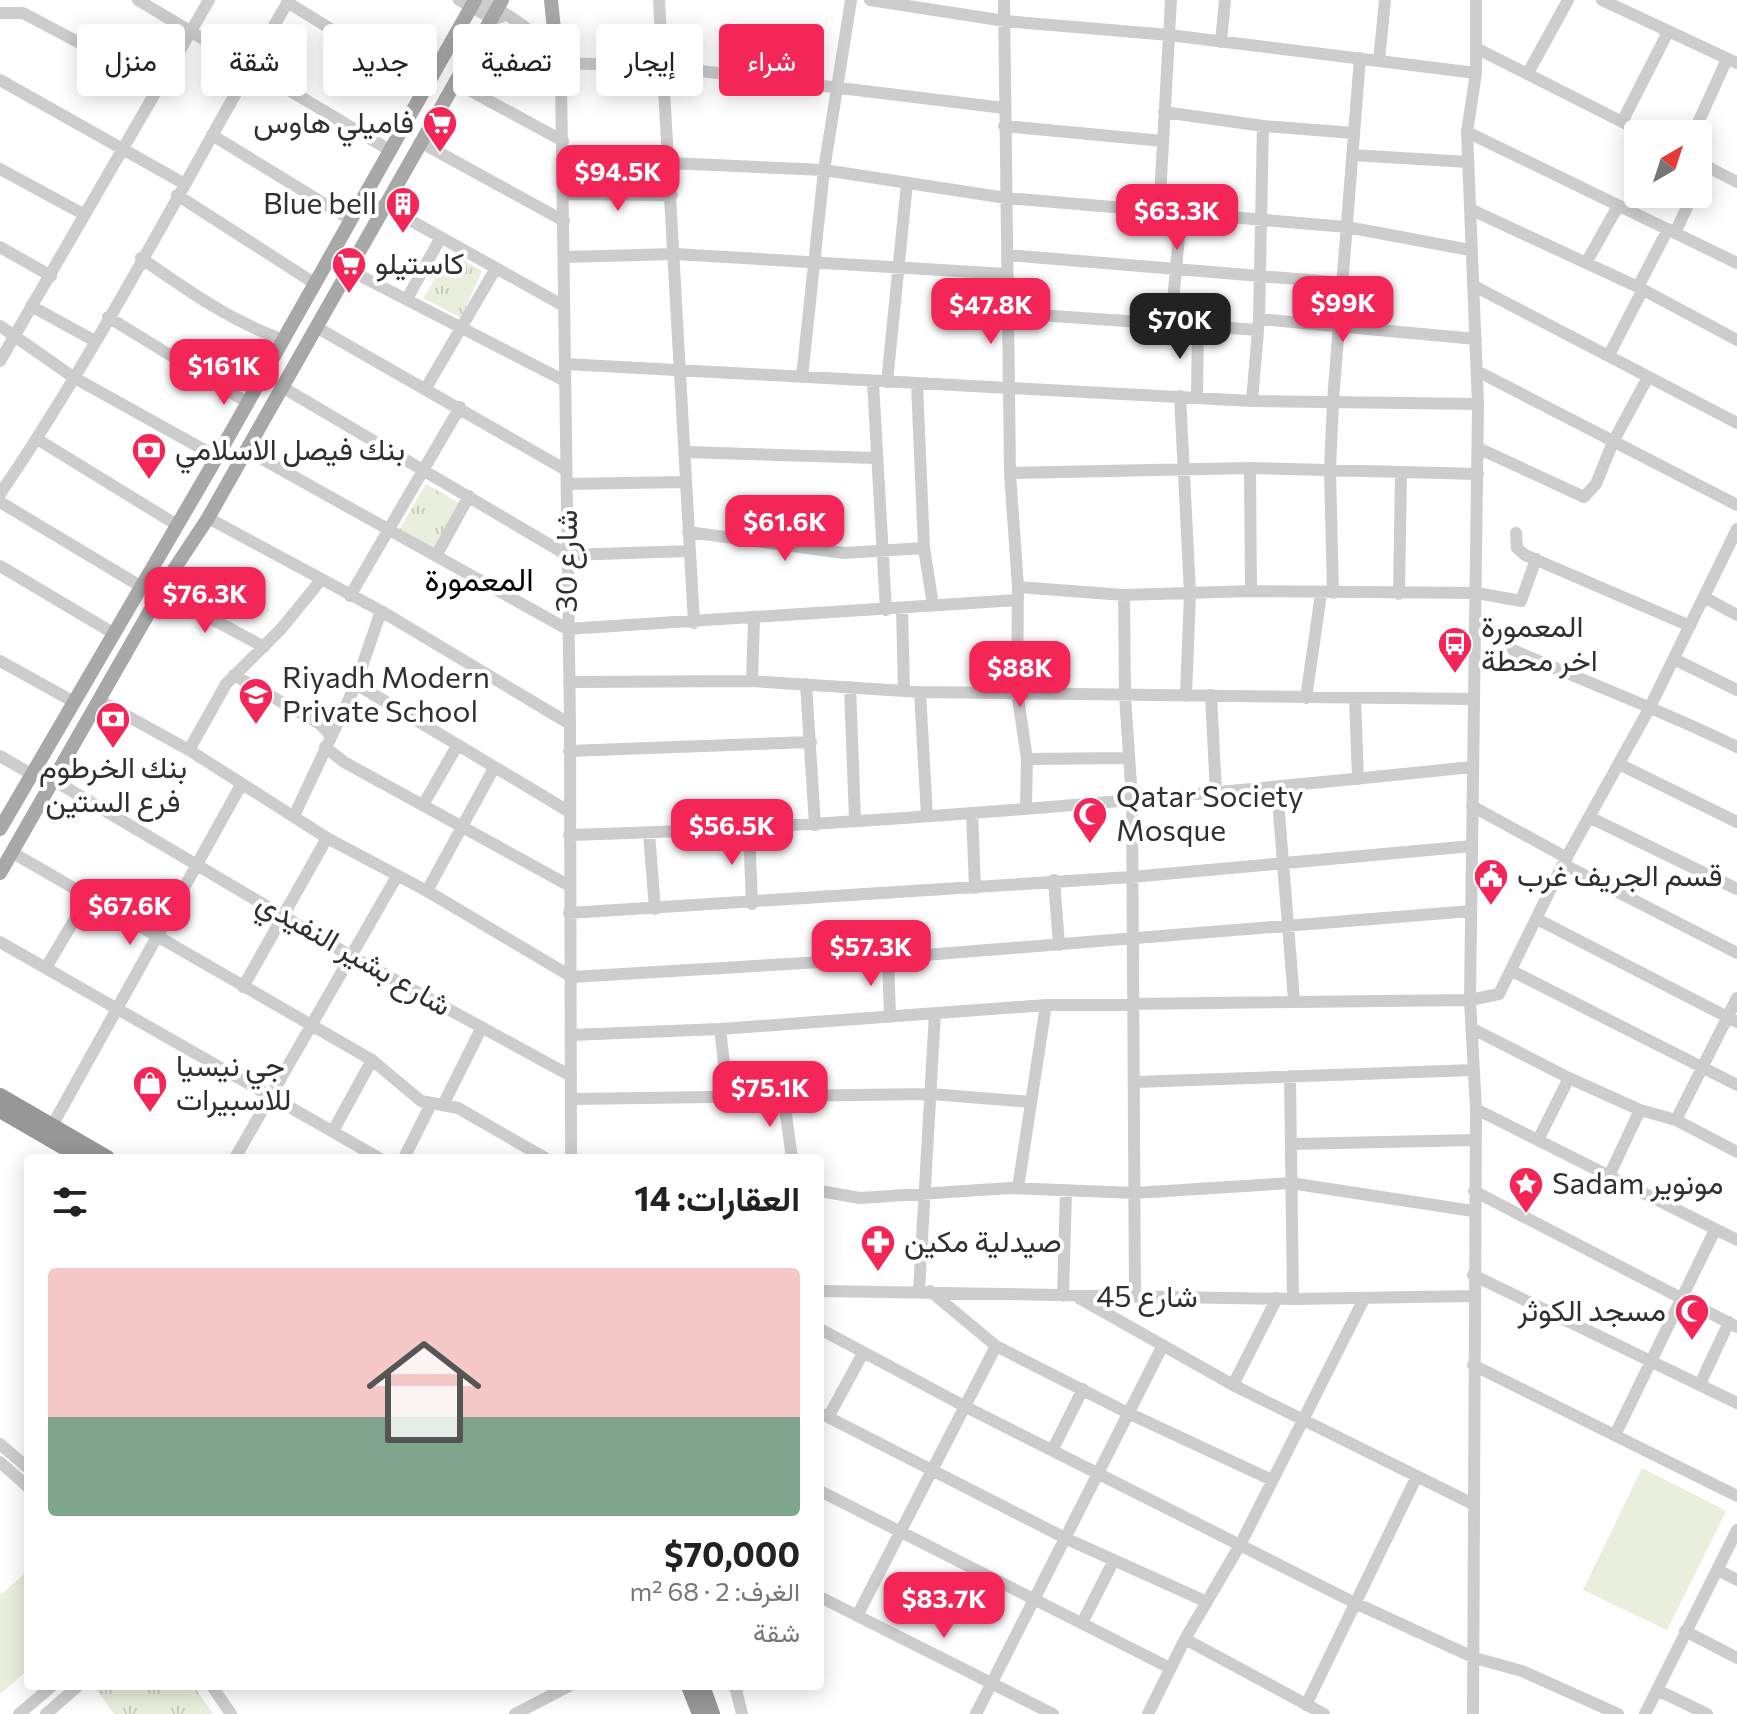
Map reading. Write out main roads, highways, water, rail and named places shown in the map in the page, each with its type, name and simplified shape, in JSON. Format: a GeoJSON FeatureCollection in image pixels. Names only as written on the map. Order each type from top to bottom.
{"type":"FeatureCollection","features":[{"type":"Feature","properties":{"kind":"highway"},"geometry":{"type":"LineString","coordinates":[[0,1096],[100,1154]]}},
{"type":"Feature","properties":{"kind":"highway"},"geometry":{"type":"LineString","coordinates":[[0,1110],[76,1154]]}},
{"type":"Feature","properties":{"kind":"highway"},"geometry":{"type":"LineString","coordinates":[[691,1690],[700,1714]]}},
{"type":"Feature","properties":{"kind":"highway"},"geometry":{"type":"LineString","coordinates":[[703,1690],[712,1714]]}},
{"type":"Feature","properties":{"kind":"main road"},"geometry":{"type":"LineString","coordinates":[[551,0],[554,24]]}},
{"type":"Feature","properties":{"kind":"main road"},"geometry":{"type":"LineString","coordinates":[[0,829],[248,403],[281,339],[391,151],[472,2]]}},
{"type":"Feature","properties":{"kind":"main road"},"geometry":{"type":"LineString","coordinates":[[0,873],[208,518],[383,205],[500,11]]}},
{"type":"Feature","properties":{"kind":"main road"},"geometry":{"type":"LineString","coordinates":[[213,462],[230,478]]}},
{"type":"Feature","properties":{"kind":"main road"},"geometry":{"type":"LineString","coordinates":[[198,489],[218,500]]}},
{"type":"Feature","properties":{"kind":"place","name":"فاميلي هاوس"},"geometry":{"type":"Point","coordinates":[440,154]}},
{"type":"Feature","properties":{"kind":"place","name":"Blue bell"},"geometry":{"type":"Point","coordinates":[403,235]}},
{"type":"Feature","properties":{"kind":"place","name":"كاستيلو"},"geometry":{"type":"Point","coordinates":[349,295]}},
{"type":"Feature","properties":{"kind":"place","name":"بنك فيصل الاسلامي"},"geometry":{"type":"Point","coordinates":[149,481]}},
{"type":"Feature","properties":{"kind":"place","name":"المعمورة اخر محطة"},"geometry":{"type":"Point","coordinates":[1455,675]}},
{"type":"Feature","properties":{"kind":"place","name":"Riyadh Modern Private School"},"geometry":{"type":"Point","coordinates":[256,726]}},
{"type":"Feature","properties":{"kind":"place","name":"بنك الخرطوم فرع الستين"},"geometry":{"type":"Point","coordinates":[113,750]}},
{"type":"Feature","properties":{"kind":"place","name":"Qatar Society Mosque"},"geometry":{"type":"Point","coordinates":[1090,845]}},
{"type":"Feature","properties":{"kind":"place","name":"قسم الجريف غرب"},"geometry":{"type":"Point","coordinates":[1491,907]}},
{"type":"Feature","properties":{"kind":"place","name":"جي نيسيا للاسبيرات"},"geometry":{"type":"Point","coordinates":[150,1114]}},
{"type":"Feature","properties":{"kind":"place","name":"Sadam مونوير"},"geometry":{"type":"Point","coordinates":[1526,1215]}},
{"type":"Feature","properties":{"kind":"place","name":"صيدلية مكين"},"geometry":{"type":"Point","coordinates":[878,1273]}},
{"type":"Feature","properties":{"kind":"place","name":"مسجد الكوثر"},"geometry":{"type":"Point","coordinates":[1692,1342]}},
{"type":"Feature","properties":{"kind":"district","name":"المعمورة"},"geometry":{"type":"Point","coordinates":[479,580]}}]}
